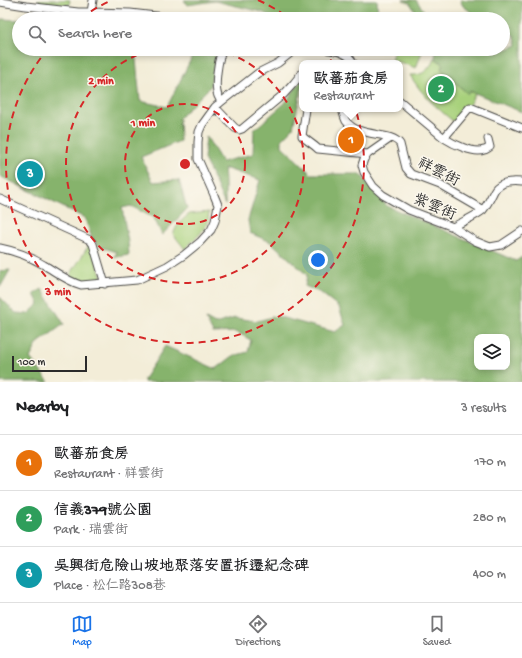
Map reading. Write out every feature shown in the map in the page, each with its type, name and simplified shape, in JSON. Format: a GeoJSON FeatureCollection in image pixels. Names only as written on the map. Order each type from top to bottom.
{"type":"FeatureCollection","features":[{"type":"Feature","properties":{"kind":"street"},"geometry":{"type":"LineString","coordinates":[[0,2],[78,12],[91,12],[93,0]]}},
{"type":"Feature","properties":{"kind":"street"},"geometry":{"type":"LineString","coordinates":[[220,56],[217,96],[221,102]]}},
{"type":"Feature","properties":{"kind":"street"},"geometry":{"type":"LineString","coordinates":[[0,248],[12,250],[43,264],[72,283],[80,285],[137,280],[167,266],[184,255],[200,242],[211,230],[216,221],[218,205],[198,158],[198,142],[202,126],[221,102],[258,74],[278,63],[287,56]]}},
{"type":"Feature","properties":{"kind":"street"},"geometry":{"type":"LineString","coordinates":[[215,108],[235,128],[239,130],[242,129],[284,94],[299,76]]}},
{"type":"Feature","properties":{"kind":"street"},"geometry":{"type":"LineString","coordinates":[[403,104],[452,143],[478,151],[490,147],[488,139]]}},
{"type":"Feature","properties":{"kind":"street"},"geometry":{"type":"LineString","coordinates":[[444,138],[470,107],[522,128]]}},
{"type":"Feature","properties":{"kind":"street"},"geometry":{"type":"LineString","coordinates":[[306,112],[302,136],[306,141],[312,143],[318,149],[368,154],[391,138]]}},
{"type":"Feature","properties":{"kind":"street"},"geometry":{"type":"LineString","coordinates":[[343,112],[347,121],[356,130],[391,138]]}},
{"type":"Feature","properties":{"kind":"street","name":"祥雲街"},"geometry":{"type":"LineString","coordinates":[[391,138],[400,144],[406,168],[411,174],[418,178],[435,182],[483,210]]}},
{"type":"Feature","properties":{"kind":"street","name":"紫雲街"},"geometry":{"type":"LineString","coordinates":[[368,154],[362,162],[362,168],[373,186],[382,195],[409,210],[453,227],[475,241],[490,247],[501,245],[522,231]]}},
{"type":"Feature","properties":{"kind":"street"},"geometry":{"type":"LineString","coordinates":[[453,227],[483,210],[489,202],[495,189],[501,184],[515,181],[522,182]]}},
{"type":"Feature","properties":{"kind":"street"},"geometry":{"type":"LineString","coordinates":[[0,199],[90,240],[93,244],[105,284]]}},
{"type":"Feature","properties":{"kind":"green space"},"geometry":{"type":"Polygon","coordinates":[[[38,0],[70,0],[69,5],[39,2],[38,0]]]}},
{"type":"Feature","properties":{"kind":"green space"},"geometry":{"type":"Polygon","coordinates":[[[184,0],[377,0],[378,12],[262,12],[215,1],[187,5],[184,0]]]}},
{"type":"Feature","properties":{"kind":"green space"},"geometry":{"type":"Polygon","coordinates":[[[403,0],[416,0],[425,12],[416,12],[410,3],[403,0]]]}},
{"type":"Feature","properties":{"kind":"green space"},"geometry":{"type":"Polygon","coordinates":[[[460,0],[522,0],[522,112],[470,91],[468,94],[441,69],[443,64],[435,58],[435,56],[510,56],[510,48],[517,45],[514,35],[510,33],[510,12],[471,12],[463,6],[460,0]]]}},
{"type":"Feature","properties":{"kind":"green space"},"geometry":{"type":"Polygon","coordinates":[[[1,19],[12,20],[12,56],[136,56],[140,101],[167,107],[192,56],[216,56],[210,87],[179,118],[180,141],[141,157],[153,182],[179,180],[187,209],[162,235],[154,218],[131,206],[122,208],[129,255],[114,257],[117,252],[101,247],[93,241],[85,218],[0,176],[1,19]]]}},
{"type":"Feature","properties":{"kind":"green space"},"geometry":{"type":"Polygon","coordinates":[[[392,56],[420,56],[416,68],[403,63],[403,60],[391,59],[392,56]]]}},
{"type":"Feature","properties":{"kind":"green space"},"geometry":{"type":"Polygon","coordinates":[[[435,58],[443,64],[441,69],[466,92],[470,91],[475,94],[470,103],[454,122],[424,95],[410,75],[419,74],[426,71],[435,58]]]}},
{"type":"Feature","properties":{"kind":"green space"},"geometry":{"type":"Polygon","coordinates":[[[299,83],[299,101],[293,128],[282,139],[282,146],[311,174],[360,174],[387,206],[516,261],[522,257],[522,382],[144,382],[144,379],[165,346],[216,369],[233,356],[248,352],[251,340],[236,332],[213,333],[206,319],[215,324],[235,318],[257,321],[276,316],[335,332],[345,325],[339,307],[321,293],[305,286],[307,275],[271,242],[250,233],[248,220],[260,180],[224,168],[225,205],[204,159],[206,136],[222,162],[253,154],[254,130],[285,103],[299,83]]]}},
{"type":"Feature","properties":{"kind":"green space"},"geometry":{"type":"Polygon","coordinates":[[[209,212],[208,223],[199,235],[185,249],[173,234],[178,224],[189,214],[209,212]]]}},
{"type":"Feature","properties":{"kind":"green space"},"geometry":{"type":"Polygon","coordinates":[[[89,245],[92,247],[103,281],[78,281],[71,279],[70,275],[89,245]]]}},
{"type":"Feature","properties":{"kind":"green space"},"geometry":{"type":"Polygon","coordinates":[[[10,270],[1,286],[0,286],[0,271],[10,270]]]}},
{"type":"Feature","properties":{"kind":"green space"},"geometry":{"type":"Polygon","coordinates":[[[42,289],[64,324],[38,343],[30,358],[49,382],[0,382],[0,297],[16,313],[28,314],[39,304],[34,294],[42,289]]]}},
{"type":"Feature","properties":{"kind":"place","name":"信義379號公園"},"geometry":{"type":"Point","coordinates":[441,89]}},
{"type":"Feature","properties":{"kind":"place","name":"歐蕃茄食房"},"geometry":{"type":"Point","coordinates":[351,140]}},
{"type":"Feature","properties":{"kind":"place","name":"吳興街危險山坡地聚落安置拆遷紀念碑"},"geometry":{"type":"Point","coordinates":[30,174]}}]}
